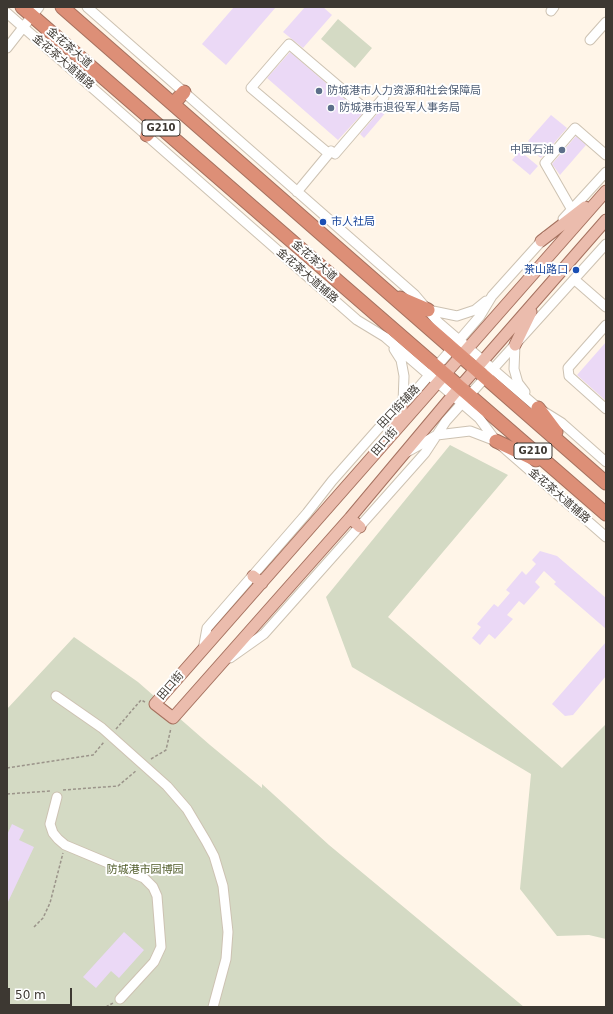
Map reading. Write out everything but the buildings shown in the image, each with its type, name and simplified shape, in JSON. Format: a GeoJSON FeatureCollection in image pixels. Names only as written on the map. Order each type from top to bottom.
{"type":"FeatureCollection","features":[{"type":"Feature","properties":{"kind":"highway","name":"G210"},"geometry":{"type":"LineString","coordinates":[[62,7],[391,295],[460,348],[606,483]]}},
{"type":"Feature","properties":{"kind":"highway","name":"金花茶大道"},"geometry":{"type":"LineString","coordinates":[[31,10],[436,375],[552,468],[606,514]]}},
{"type":"Feature","properties":{"kind":"highway"},"geometry":{"type":"LineString","coordinates":[[173,104],[184,92]]}},
{"type":"Feature","properties":{"kind":"highway"},"geometry":{"type":"LineString","coordinates":[[146,135],[156,124]]}},
{"type":"Feature","properties":{"kind":"highway"},"geometry":{"type":"LineString","coordinates":[[391,295],[428,310]]}},
{"type":"Feature","properties":{"kind":"highway"},"geometry":{"type":"LineString","coordinates":[[538,408],[573,454]]}},
{"type":"Feature","properties":{"kind":"highway"},"geometry":{"type":"LineString","coordinates":[[496,441],[552,468]]}},
{"type":"Feature","properties":{"kind":"main road","name":"田口街"},"geometry":{"type":"LineString","coordinates":[[606,191],[436,375],[388,439],[155,704],[173,718],[350,518],[406,452],[461,396],[484,369],[537,298],[606,220]]}},
{"type":"Feature","properties":{"kind":"main road"},"geometry":{"type":"LineString","coordinates":[[541,241],[606,191]]}},
{"type":"Feature","properties":{"kind":"main road"},"geometry":{"type":"LineString","coordinates":[[515,345],[537,298]]}},
{"type":"Feature","properties":{"kind":"main road"},"geometry":{"type":"LineString","coordinates":[[388,439],[399,418],[403,403]]}},
{"type":"Feature","properties":{"kind":"main road"},"geometry":{"type":"LineString","coordinates":[[350,518],[360,527]]}},
{"type":"Feature","properties":{"kind":"main road"},"geometry":{"type":"LineString","coordinates":[[253,576],[262,583]]}},
{"type":"Feature","properties":{"kind":"street"},"geometry":{"type":"LineString","coordinates":[[87,7],[415,295],[460,348],[492,296]]}},
{"type":"Feature","properties":{"kind":"street"},"geometry":{"type":"LineString","coordinates":[[7,48],[24,28],[31,10]]}},
{"type":"Feature","properties":{"kind":"street","name":"金花茶大道辅路"},"geometry":{"type":"LineString","coordinates":[[7,13],[358,320],[385,337],[436,375]]}},
{"type":"Feature","properties":{"kind":"street"},"geometry":{"type":"LineString","coordinates":[[590,40],[606,22]]}},
{"type":"Feature","properties":{"kind":"street"},"geometry":{"type":"LineString","coordinates":[[328,154],[251,88],[288,44],[370,113]]}},
{"type":"Feature","properties":{"kind":"street"},"geometry":{"type":"LineString","coordinates":[[297,192],[328,154],[331,151],[335,154],[384,97]]}},
{"type":"Feature","properties":{"kind":"street"},"geometry":{"type":"LineString","coordinates":[[572,210],[545,163],[575,128],[606,155]]}},
{"type":"Feature","properties":{"kind":"street"},"geometry":{"type":"LineString","coordinates":[[428,310],[457,316],[475,310],[492,296],[606,172]]}},
{"type":"Feature","properties":{"kind":"street"},"geometry":{"type":"LineString","coordinates":[[606,244],[515,345],[484,369],[538,408],[562,423],[606,462]]}},
{"type":"Feature","properties":{"kind":"street"},"geometry":{"type":"LineString","coordinates":[[575,280],[606,307]]}},
{"type":"Feature","properties":{"kind":"street"},"geometry":{"type":"LineString","coordinates":[[606,325],[568,368],[569,376],[606,409]]}},
{"type":"Feature","properties":{"kind":"street"},"geometry":{"type":"LineString","coordinates":[[385,337],[402,360],[404,376],[403,403]]}},
{"type":"Feature","properties":{"kind":"street"},"geometry":{"type":"LineString","coordinates":[[515,345],[514,369],[518,383],[538,408]]}},
{"type":"Feature","properties":{"kind":"street","name":"田口街辅路"},"geometry":{"type":"LineString","coordinates":[[203,650],[207,628],[380,426],[403,403],[436,375]]}},
{"type":"Feature","properties":{"kind":"street"},"geometry":{"type":"LineString","coordinates":[[218,666],[264,634],[425,453],[461,396]]}},
{"type":"Feature","properties":{"kind":"street","name":"金花茶大道辅路"},"geometry":{"type":"LineString","coordinates":[[461,396],[496,441],[606,537]]}},
{"type":"Feature","properties":{"kind":"street"},"geometry":{"type":"LineString","coordinates":[[406,452],[437,435],[470,431],[496,441]]}},
{"type":"Feature","properties":{"kind":"street"},"geometry":{"type":"LineString","coordinates":[[56,696],[110,735],[167,786],[187,809],[214,856],[223,886],[228,932],[226,959],[222,980],[212,1007]]}},
{"type":"Feature","properties":{"kind":"street"},"geometry":{"type":"LineString","coordinates":[[58,792],[50,824],[53,833],[66,845],[144,878],[153,887],[157,896],[162,947],[154,962],[120,999]]}},
{"type":"Feature","properties":{"kind":"path"},"geometry":{"type":"LineString","coordinates":[[7,768],[93,755],[140,700],[155,704]]}},
{"type":"Feature","properties":{"kind":"path"},"geometry":{"type":"LineString","coordinates":[[7,794],[58,792],[118,786],[143,764],[166,750],[173,718]]}},
{"type":"Feature","properties":{"kind":"path"},"geometry":{"type":"LineString","coordinates":[[34,927],[43,918],[50,903],[66,845]]}},
{"type":"Feature","properties":{"kind":"green space"},"geometry":{"type":"Polygon","coordinates":[[[338,19],[372,48],[355,68],[321,39],[338,19]]]}},
{"type":"Feature","properties":{"kind":"green space"},"geometry":{"type":"Polygon","coordinates":[[[450,445],[508,475],[388,617],[562,768],[606,724],[606,939],[589,935],[557,936],[520,889],[531,774],[352,667],[326,597],[450,445]]]}},
{"type":"Feature","properties":{"kind":"green space","name":"防城港市园博园"},"geometry":{"type":"Polygon","coordinates":[[[74,637],[138,682],[262,788],[262,784],[329,845],[524,1007],[7,1007],[7,709],[74,637]]]}},
{"type":"Feature","properties":{"kind":"place","name":"防城港市人力资源和社会保障局"},"geometry":{"type":"Point","coordinates":[319,91]}},
{"type":"Feature","properties":{"kind":"place","name":"防城港市退役军人事务局"},"geometry":{"type":"Point","coordinates":[331,108]}},
{"type":"Feature","properties":{"kind":"place","name":"中国石油"},"geometry":{"type":"Point","coordinates":[562,150]}},
{"type":"Feature","properties":{"kind":"place","name":"市人社局"},"geometry":{"type":"Point","coordinates":[323,222]}},
{"type":"Feature","properties":{"kind":"place","name":"茶山路口"},"geometry":{"type":"Point","coordinates":[576,270]}}]}
